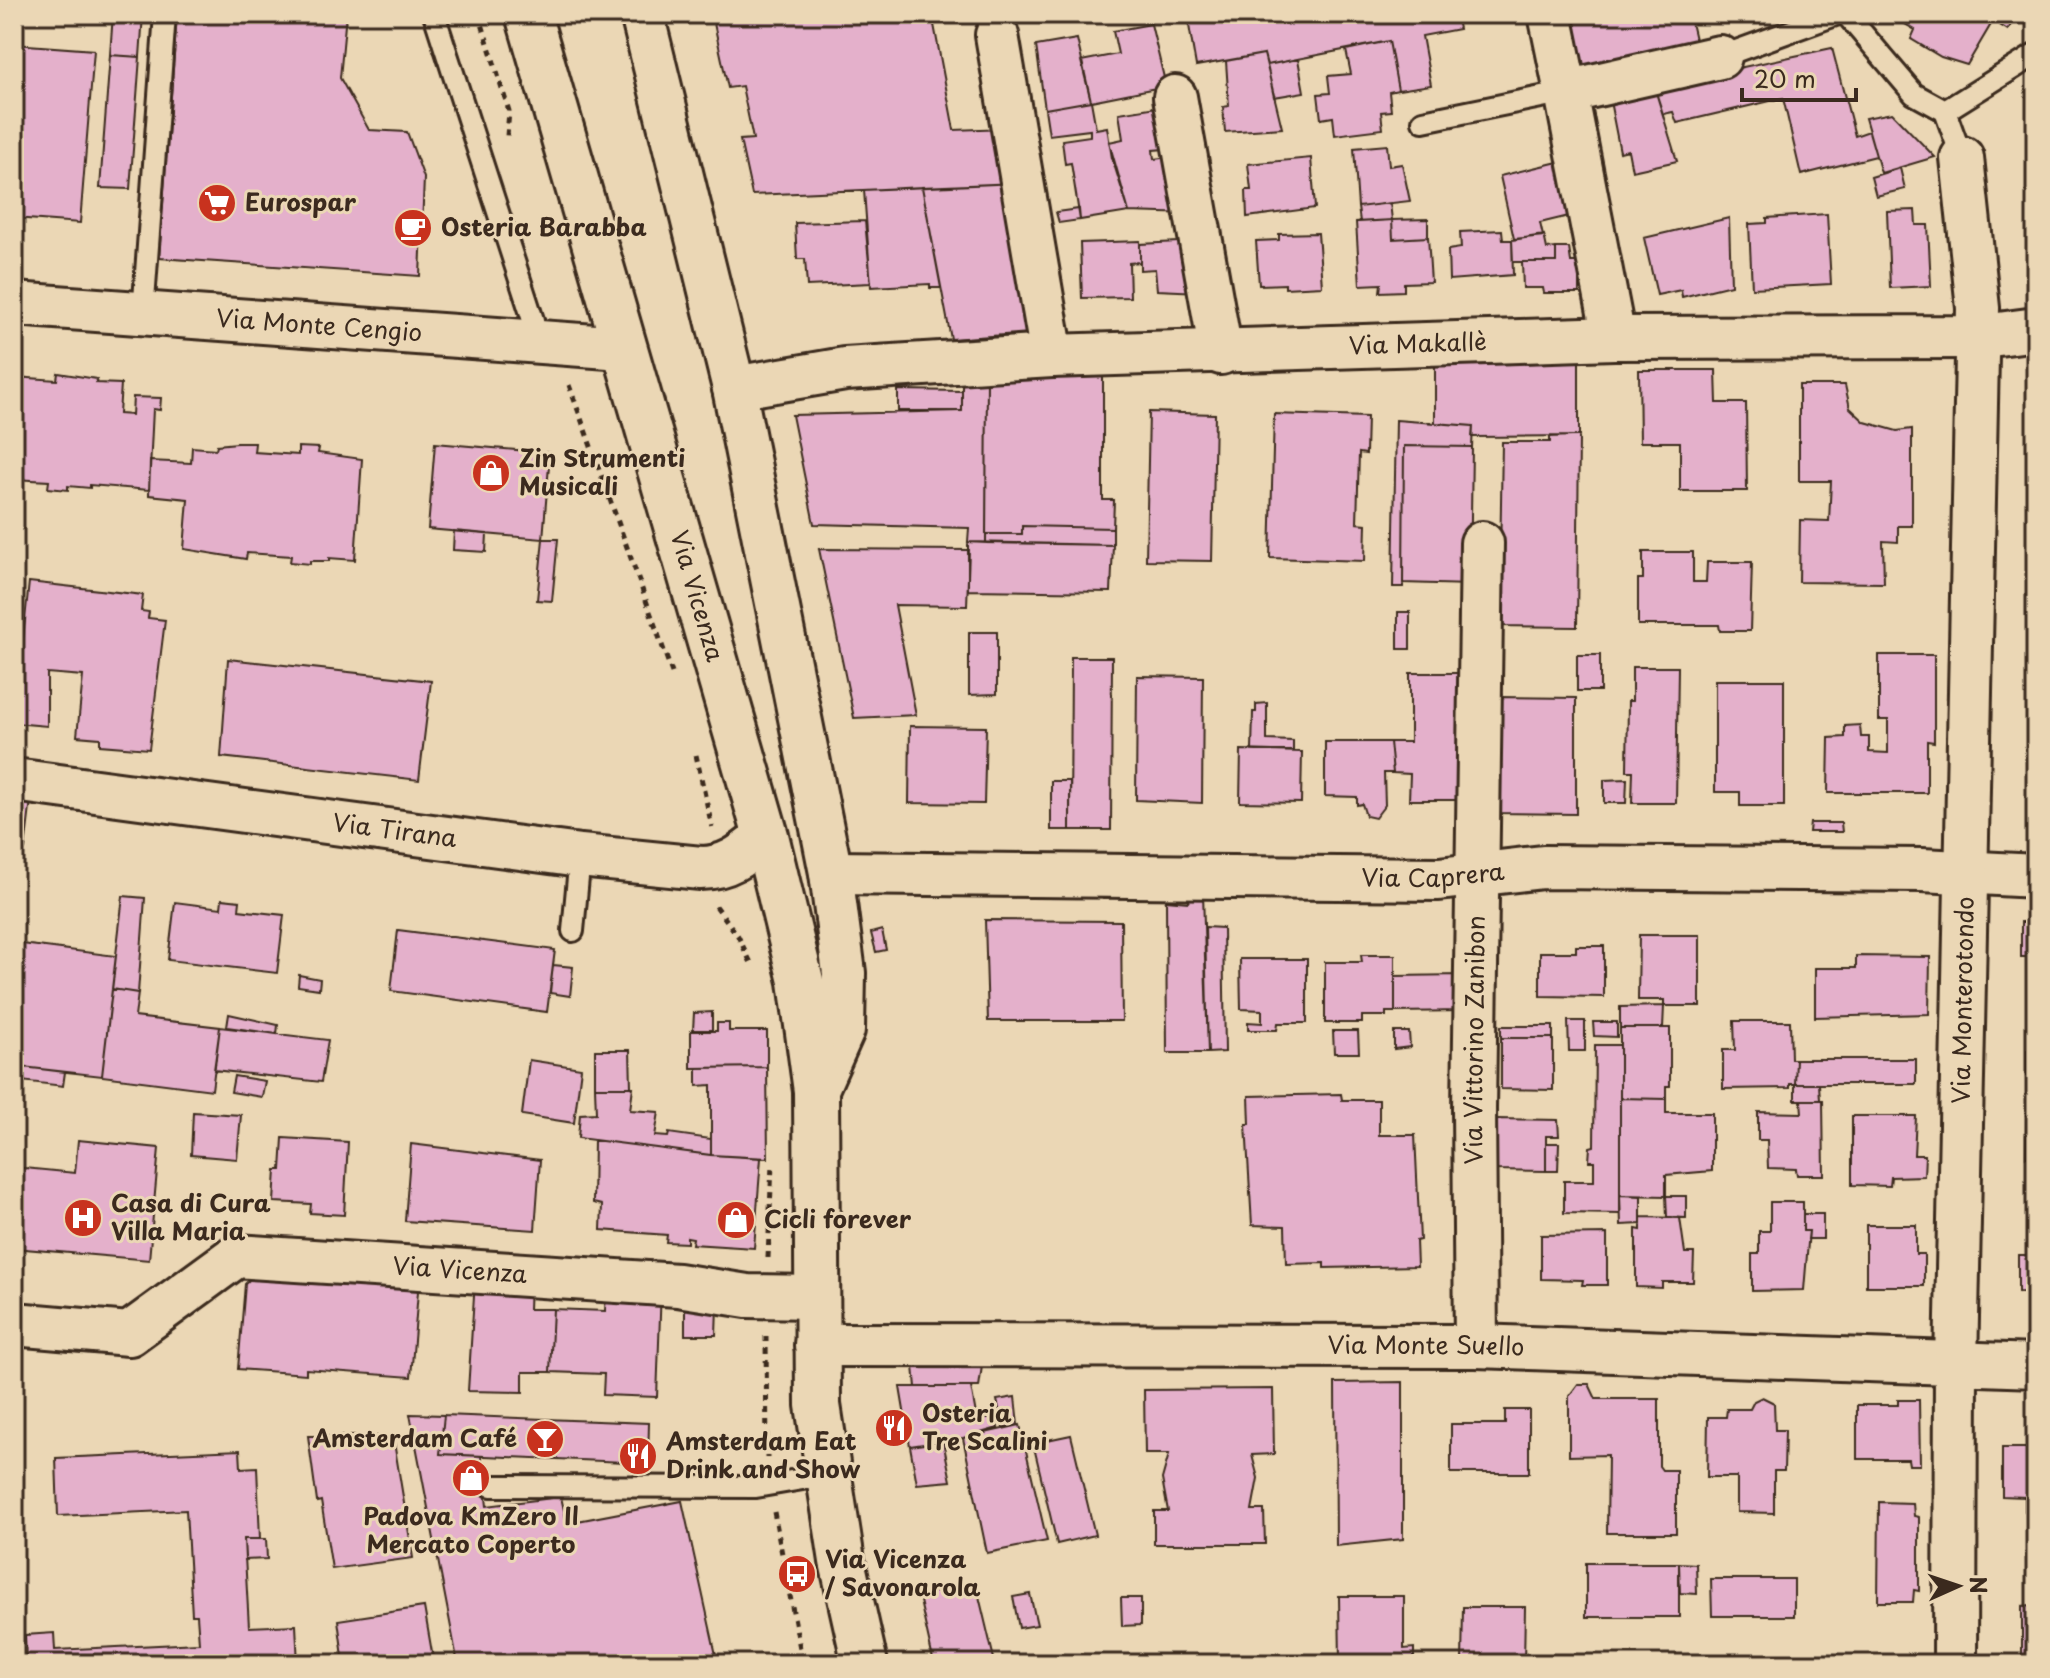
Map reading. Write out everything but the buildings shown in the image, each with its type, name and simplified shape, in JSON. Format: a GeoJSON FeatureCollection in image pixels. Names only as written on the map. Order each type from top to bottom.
{"type":"FeatureCollection","features":[{"type":"Feature","properties":{"kind":"main road","name":"Via Vicenza"},"geometry":{"type":"LineString","coordinates":[[528,14],[766,836],[801,981],[816,1091],[818,1405],[826,1475],[865,1664]]}},
{"type":"Feature","properties":{"kind":"street","name":"Via Vicenza"},"geometry":{"type":"LineString","coordinates":[[642,14],[734,388],[831,873],[844,973],[843,1030],[816,1091]]}},
{"type":"Feature","properties":{"kind":"street"},"geometry":{"type":"LineString","coordinates":[[1550,14],[1614,338]]}},
{"type":"Feature","properties":{"kind":"street"},"geometry":{"type":"LineString","coordinates":[[997,35],[1052,356]]}},
{"type":"Feature","properties":{"kind":"street"},"geometry":{"type":"LineString","coordinates":[[1566,92],[1720,57]]}},
{"type":"Feature","properties":{"kind":"street"},"geometry":{"type":"LineString","coordinates":[[1175,97],[1221,353]]}},
{"type":"Feature","properties":{"kind":"street"},"geometry":{"type":"LineString","coordinates":[[1962,158],[1978,308],[1976,337]]}},
{"type":"Feature","properties":{"kind":"street","name":"Via Monte Cengio"},"geometry":{"type":"LineString","coordinates":[[14,304],[623,348]]}},
{"type":"Feature","properties":{"kind":"street","name":"Via Makallè"},"geometry":{"type":"LineString","coordinates":[[734,388],[845,369],[1052,356],[1221,353],[1614,338],[1976,337],[2036,329]]}},
{"type":"Feature","properties":{"kind":"street","name":"Via Monterotondo"},"geometry":{"type":"LineString","coordinates":[[1955,1664],[1956,1365],[1969,875],[1976,337]]}},
{"type":"Feature","properties":{"kind":"street","name":"Via Vittorino Zanibon"},"geometry":{"type":"LineString","coordinates":[[1476,1346],[1474,1109],[1482,543]]}},
{"type":"Feature","properties":{"kind":"street","name":"Via Tirana"},"geometry":{"type":"LineString","coordinates":[[14,780],[580,856],[719,868],[735,861],[766,836]]}},
{"type":"Feature","properties":{"kind":"street","name":"Via Caprera"},"geometry":{"type":"LineString","coordinates":[[831,873],[1439,879],[1543,867],[1922,870],[1969,875],[2036,876]]}},
{"type":"Feature","properties":{"kind":"street","name":"Via Vicenza"},"geometry":{"type":"LineString","coordinates":[[14,1324],[129,1334],[236,1256],[678,1285],[747,1296],[816,1297]]}},
{"type":"Feature","properties":{"kind":"street","name":"Via Monte Suello"},"geometry":{"type":"LineString","coordinates":[[816,1345],[1476,1346],[2036,1366]]}},
{"type":"Feature","properties":{"kind":"lane"},"geometry":{"type":"LineString","coordinates":[[143,314],[165,14]]}},
{"type":"Feature","properties":{"kind":"lane"},"geometry":{"type":"LineString","coordinates":[[434,14],[533,320],[532,343]]}},
{"type":"Feature","properties":{"kind":"lane"},"geometry":{"type":"LineString","coordinates":[[1720,57],[1838,14]]}},
{"type":"Feature","properties":{"kind":"lane"},"geometry":{"type":"LineString","coordinates":[[1846,14],[1914,94],[1945,111],[1962,158]]}},
{"type":"Feature","properties":{"kind":"lane"},"geometry":{"type":"LineString","coordinates":[[1945,111],[2036,54]]}},
{"type":"Feature","properties":{"kind":"lane"},"geometry":{"type":"LineString","coordinates":[[1423,121],[1566,92]]}},
{"type":"Feature","properties":{"kind":"lane"},"geometry":{"type":"LineString","coordinates":[[573,931],[580,856]]}},
{"type":"Feature","properties":{"kind":"lane"},"geometry":{"type":"LineString","coordinates":[[491,1486],[756,1487],[826,1475]]}},
{"type":"Feature","properties":{"kind":"path"},"geometry":{"type":"LineString","coordinates":[[567,379],[673,675]]}},
{"type":"Feature","properties":{"kind":"path"},"geometry":{"type":"LineString","coordinates":[[694,748],[713,823],[710,834]]}},
{"type":"Feature","properties":{"kind":"path"},"geometry":{"type":"LineString","coordinates":[[710,899],[738,936],[755,971]]}},
{"type":"Feature","properties":{"kind":"path"},"geometry":{"type":"LineString","coordinates":[[768,1271],[772,1156]]}},
{"type":"Feature","properties":{"kind":"path"},"geometry":{"type":"LineString","coordinates":[[766,1324],[767,1460]]}},
{"type":"Feature","properties":{"kind":"path"},"geometry":{"type":"LineString","coordinates":[[772,1501],[803,1664]]}},
{"type":"Feature","properties":{"kind":"place","name":"Eurospar"},"geometry":{"type":"Point","coordinates":[217,203]}},
{"type":"Feature","properties":{"kind":"place","name":"Osteria Barabba"},"geometry":{"type":"Point","coordinates":[413,228]}},
{"type":"Feature","properties":{"kind":"place","name":"Zin Strumenti Musicali"},"geometry":{"type":"Point","coordinates":[491,473]}},
{"type":"Feature","properties":{"kind":"place","name":"Casa di Cura Villa Maria"},"geometry":{"type":"Point","coordinates":[83,1218]}},
{"type":"Feature","properties":{"kind":"place","name":"Cicli forever"},"geometry":{"type":"Point","coordinates":[736,1220]}},
{"type":"Feature","properties":{"kind":"place","name":"Osteria Tre Scalini"},"geometry":{"type":"Point","coordinates":[894,1428]}},
{"type":"Feature","properties":{"kind":"place","name":"Amsterdam Café"},"geometry":{"type":"Point","coordinates":[545,1439]}},
{"type":"Feature","properties":{"kind":"place","name":"Amsterdam Eat Drink and Show"},"geometry":{"type":"Point","coordinates":[638,1456]}},
{"type":"Feature","properties":{"kind":"place","name":"Padova KmZero Il Mercato Coperto"},"geometry":{"type":"Point","coordinates":[471,1478]}},
{"type":"Feature","properties":{"kind":"place","name":"Via Vicenza / Savonarola"},"geometry":{"type":"Point","coordinates":[797,1574]}}]}
